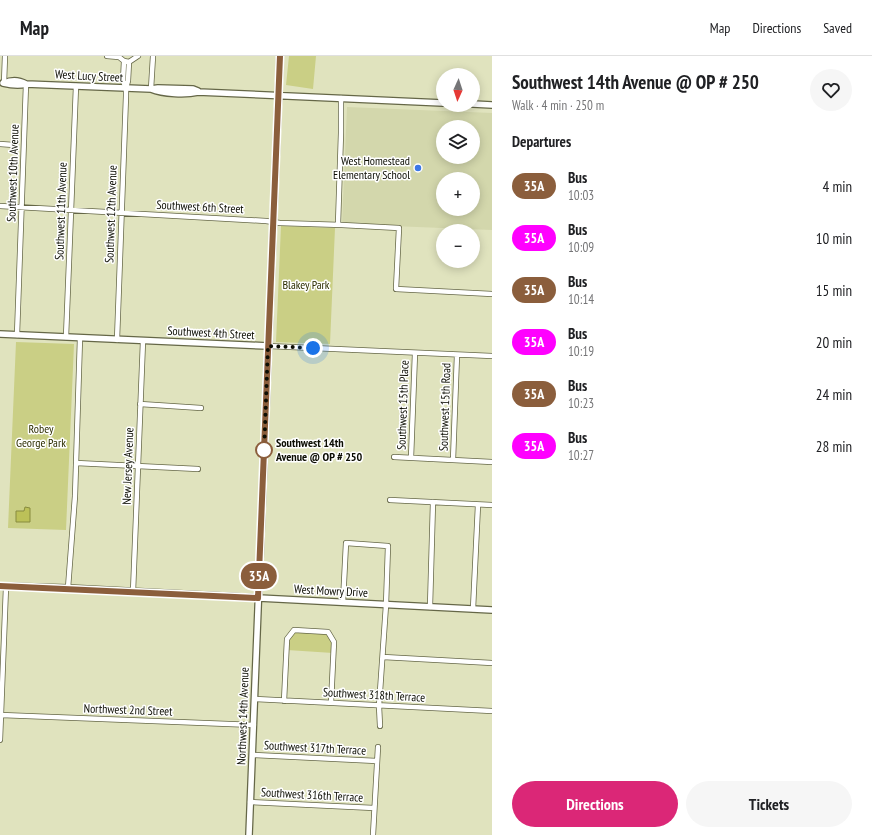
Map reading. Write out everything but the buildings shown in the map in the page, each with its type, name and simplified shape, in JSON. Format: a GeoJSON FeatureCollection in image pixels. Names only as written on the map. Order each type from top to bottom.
{"type":"FeatureCollection","features":[{"type":"Feature","properties":{"kind":"street"},"geometry":{"type":"LineString","coordinates":[[2,82],[5,56]]}},
{"type":"Feature","properties":{"kind":"street"},"geometry":{"type":"LineString","coordinates":[[107,56],[119,57],[126,61],[138,56]]}},
{"type":"Feature","properties":{"kind":"street"},"geometry":{"type":"LineString","coordinates":[[151,90],[153,56]]}},
{"type":"Feature","properties":{"kind":"street","name":"Northwest 14th Avenue"},"geometry":{"type":"LineString","coordinates":[[249,835],[280,56]]}},
{"type":"Feature","properties":{"kind":"street","name":"Southwest 12th Avenue"},"geometry":{"type":"LineString","coordinates":[[117,340],[126,88],[128,81],[126,61]]}},
{"type":"Feature","properties":{"kind":"street","name":"West Lucy Street"},"geometry":{"type":"LineString","coordinates":[[2,82],[9,85],[26,84],[126,88],[158,92],[278,95],[436,103]]}},
{"type":"Feature","properties":{"kind":"street","name":"Southwest 10th Avenue"},"geometry":{"type":"LineString","coordinates":[[17,335],[26,84]]}},
{"type":"Feature","properties":{"kind":"street","name":"Southwest 11th Avenue"},"geometry":{"type":"LineString","coordinates":[[66,337],[76,86]]}},
{"type":"Feature","properties":{"kind":"street"},"geometry":{"type":"LineString","coordinates":[[338,224],[342,134],[341,98]]}},
{"type":"Feature","properties":{"kind":"street"},"geometry":{"type":"LineString","coordinates":[[480,104],[492,105]]}},
{"type":"Feature","properties":{"kind":"street"},"geometry":{"type":"LineString","coordinates":[[0,144],[14,145]]}},
{"type":"Feature","properties":{"kind":"street","name":"Southwest 6th Street"},"geometry":{"type":"LineString","coordinates":[[0,206],[266,221],[292,224],[338,224],[399,228],[396,289],[492,294]]}},
{"type":"Feature","properties":{"kind":"street","name":"Southwest 4th Street"},"geometry":{"type":"LineString","coordinates":[[0,334],[492,356]]}},
{"type":"Feature","properties":{"kind":"street"},"geometry":{"type":"LineString","coordinates":[[68,588],[76,463],[80,338]]}},
{"type":"Feature","properties":{"kind":"street","name":"New Jersey Avenue"},"geometry":{"type":"LineString","coordinates":[[133,592],[143,341]]}},
{"type":"Feature","properties":{"kind":"street","name":"Southwest 15th Place"},"geometry":{"type":"LineString","coordinates":[[411,458],[415,353]]}},
{"type":"Feature","properties":{"kind":"street","name":"Southwest 15th Road"},"geometry":{"type":"LineString","coordinates":[[453,460],[457,355]]}},
{"type":"Feature","properties":{"kind":"street"},"geometry":{"type":"LineString","coordinates":[[140,404],[201,408]]}},
{"type":"Feature","properties":{"kind":"street"},"geometry":{"type":"LineString","coordinates":[[394,457],[492,462]]}},
{"type":"Feature","properties":{"kind":"street"},"geometry":{"type":"LineString","coordinates":[[76,463],[198,469]]}},
{"type":"Feature","properties":{"kind":"street"},"geometry":{"type":"LineString","coordinates":[[390,500],[492,505]]}},
{"type":"Feature","properties":{"kind":"street"},"geometry":{"type":"LineString","coordinates":[[430,607],[433,502]]}},
{"type":"Feature","properties":{"kind":"street"},"geometry":{"type":"LineString","coordinates":[[473,609],[478,504]]}},
{"type":"Feature","properties":{"kind":"street"},"geometry":{"type":"LineString","coordinates":[[343,602],[346,543],[388,546],[380,726]]}},
{"type":"Feature","properties":{"kind":"street"},"geometry":{"type":"LineString","coordinates":[[0,740],[3,586]]}},
{"type":"Feature","properties":{"kind":"street","name":"West Mowry Drive"},"geometry":{"type":"LineString","coordinates":[[3,586],[492,610]]}},
{"type":"Feature","properties":{"kind":"street"},"geometry":{"type":"LineString","coordinates":[[284,701],[287,639],[294,630],[328,632],[332,636],[334,642],[332,703]]}},
{"type":"Feature","properties":{"kind":"street"},"geometry":{"type":"LineString","coordinates":[[383,657],[492,663]]}},
{"type":"Feature","properties":{"kind":"street","name":"Southwest 318th Terrace"},"geometry":{"type":"LineString","coordinates":[[255,700],[492,711]]}},
{"type":"Feature","properties":{"kind":"street","name":"Northwest 2nd Street"},"geometry":{"type":"LineString","coordinates":[[1,715],[254,725]]}},
{"type":"Feature","properties":{"kind":"street"},"geometry":{"type":"LineString","coordinates":[[373,835],[378,747]]}},
{"type":"Feature","properties":{"kind":"street","name":"Southwest 317th Terrace"},"geometry":{"type":"LineString","coordinates":[[253,755],[377,761]]}},
{"type":"Feature","properties":{"kind":"street","name":"Southwest 316th Terrace"},"geometry":{"type":"LineString","coordinates":[[250,802],[374,808]]}},
{"type":"Feature","properties":{"kind":"shaded area","name":"West Homestead Elementary School"},"geometry":{"type":"Polygon","coordinates":[[[347,107],[436,111],[436,112],[492,113],[492,230],[480,230],[480,224],[436,224],[436,228],[342,224],[347,107]]]}},
{"type":"Feature","properties":{"kind":"shaded area"},"geometry":{"type":"Polygon","coordinates":[[[25,507],[30,508],[30,522],[16,522],[16,511],[24,511],[25,507]]]}},
{"type":"Feature","properties":{"kind":"green space"},"geometry":{"type":"Polygon","coordinates":[[[289,56],[316,56],[313,89],[286,85],[289,56]]]}},
{"type":"Feature","properties":{"kind":"green space","name":"Blakey Park"},"geometry":{"type":"Polygon","coordinates":[[[281,226],[335,228],[330,344],[276,342],[281,226]]]}},
{"type":"Feature","properties":{"kind":"green space","name":"Robey George Park"},"geometry":{"type":"Polygon","coordinates":[[[16,342],[74,344],[66,530],[8,528],[16,342]]]}},
{"type":"Feature","properties":{"kind":"green space"},"geometry":{"type":"Polygon","coordinates":[[[294,631],[327,632],[331,636],[333,653],[287,650],[288,639],[294,631]]]}},
{"type":"Feature","properties":{"kind":"bus line","name":"35A"},"geometry":{"type":"LineString","coordinates":[[0,586],[258,598],[280,56]]}},
{"type":"Feature","properties":{"kind":"place","name":"West Homestead Elementary School"},"geometry":{"type":"Point","coordinates":[418,168]}},
{"type":"Feature","properties":{"kind":"place","name":"Southwest 14th Avenue @ OP # 250"},"geometry":{"type":"Point","coordinates":[264,450]}},
{"type":"Feature","properties":{"kind":"route"},"geometry":{"type":"LineString","coordinates":[[264,450],[264,454],[268,346],[313,348]]}}]}
